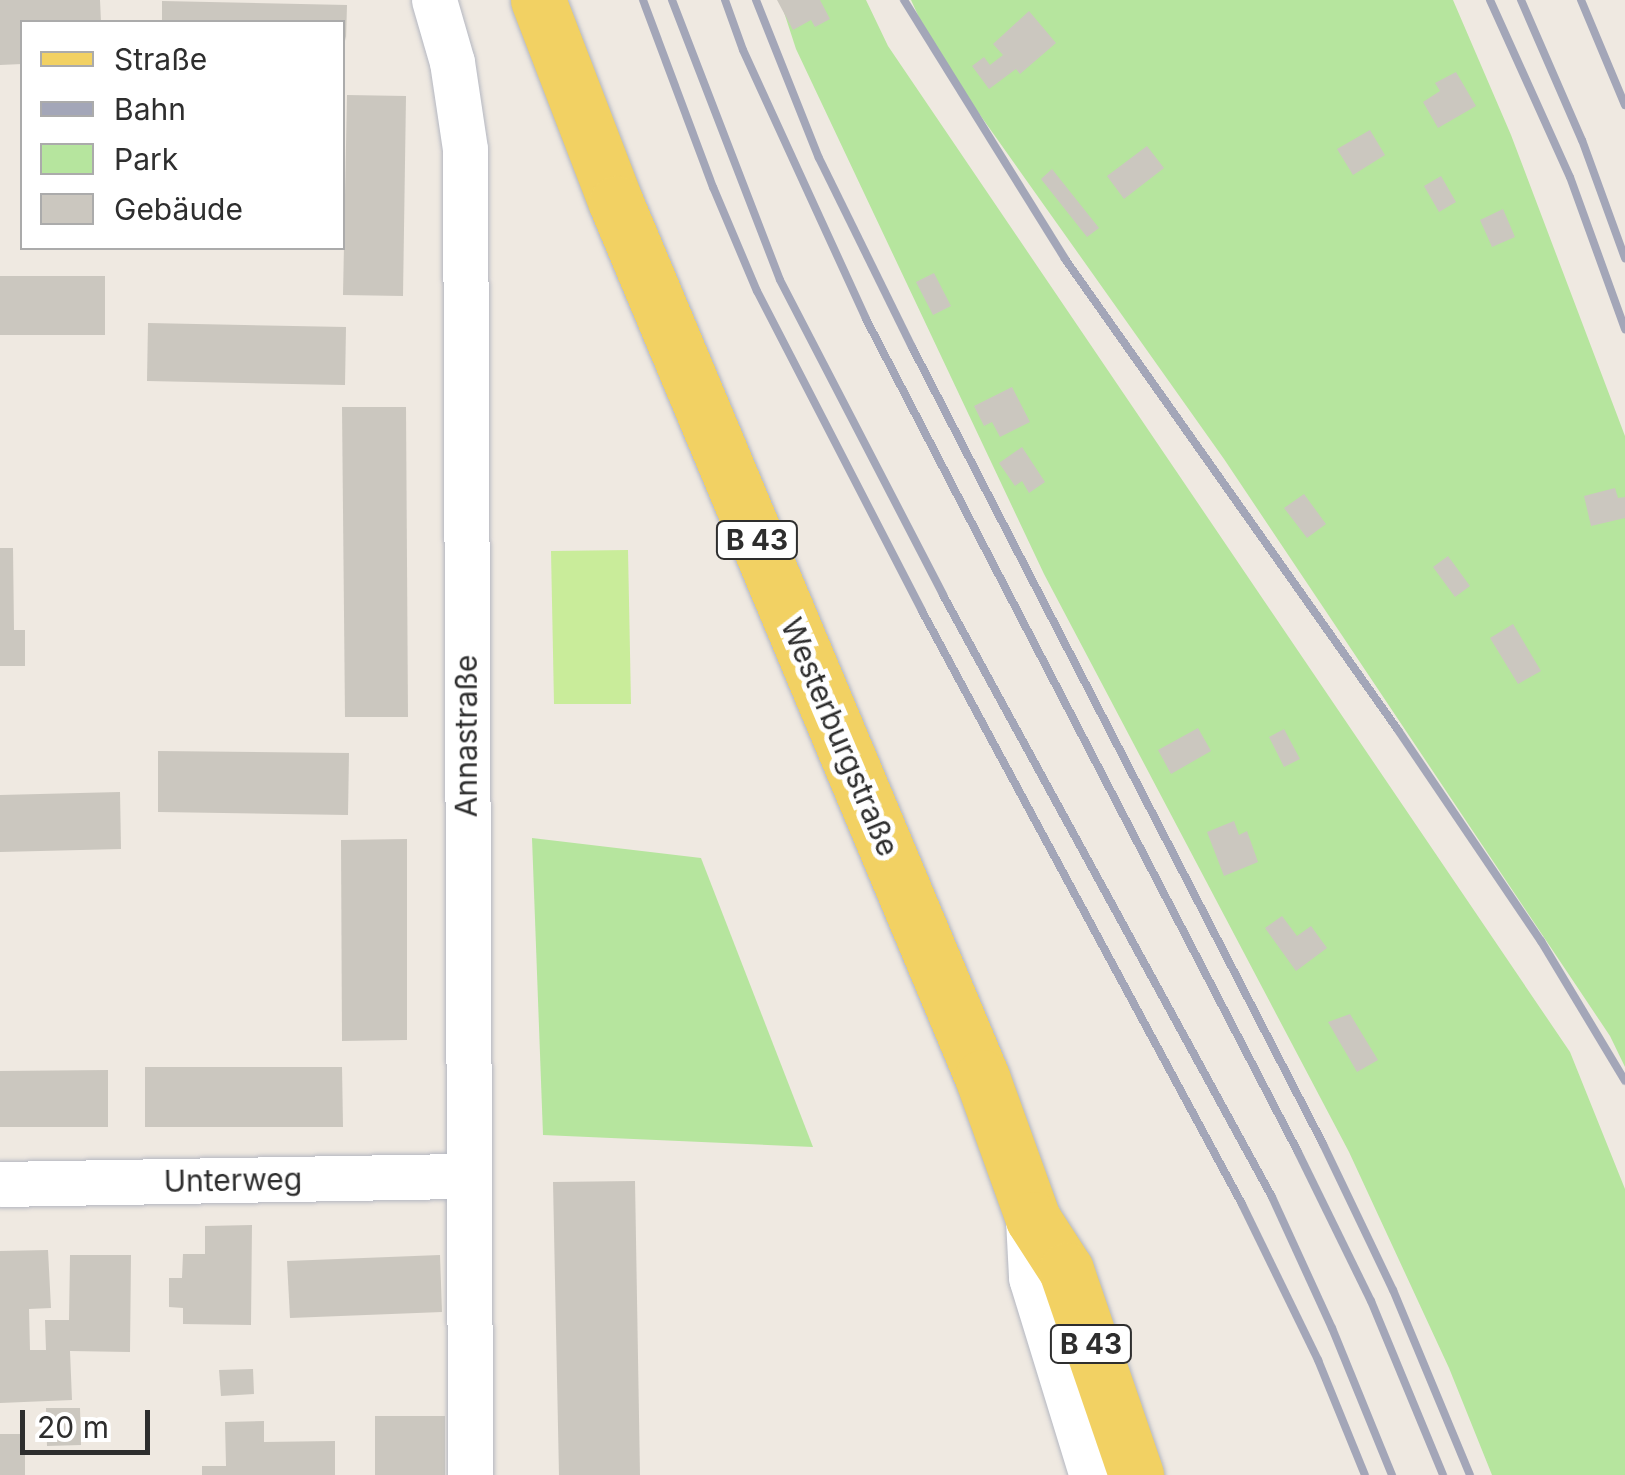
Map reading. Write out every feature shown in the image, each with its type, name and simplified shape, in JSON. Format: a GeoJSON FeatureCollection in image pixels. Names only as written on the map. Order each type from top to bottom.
{"type":"FeatureCollection","features":[{"type":"Feature","properties":{"kind":"main road","name":"Westerburgstraße"},"geometry":{"type":"LineString","coordinates":[[538,0],[577,108],[982,1077],[1033,1219],[1066,1270],[1136,1475]]}},
{"type":"Feature","properties":{"kind":"main road"},"geometry":{"type":"LineString","coordinates":[[1033,1219],[1036,1277],[1097,1475]]}},
{"type":"Feature","properties":{"kind":"street","name":"Annastraße"},"geometry":{"type":"LineString","coordinates":[[434,0],[452,62],[464,148],[470,1475]]}},
{"type":"Feature","properties":{"kind":"street","name":"Unterweg"},"geometry":{"type":"LineString","coordinates":[[0,1184],[467,1176]]}},
{"type":"Feature","properties":{"kind":"green space"},"geometry":{"type":"Polygon","coordinates":[[[780,0],[866,0],[888,46],[1570,1052],[1625,1189],[1625,1475],[1492,1475],[1449,1368],[1349,1152],[1044,574],[796,49],[780,0]]]}},
{"type":"Feature","properties":{"kind":"green space"},"geometry":{"type":"Polygon","coordinates":[[[911,0],[1453,0],[1511,135],[1625,436],[1625,1067],[1610,1036],[1224,459],[934,50],[911,0]]]}},
{"type":"Feature","properties":{"kind":"green space"},"geometry":{"type":"Polygon","coordinates":[[[628,550],[631,704],[554,704],[551,551],[628,550]]]}},
{"type":"Feature","properties":{"kind":"green space"},"geometry":{"type":"Polygon","coordinates":[[[532,838],[701,858],[813,1147],[543,1135],[532,838]]]}},
{"type":"Feature","properties":{"kind":"building"},"geometry":{"type":"Polygon","coordinates":[[[0,0],[100,0],[101,20],[20,20],[20,64],[0,65],[0,0]]]}},
{"type":"Feature","properties":{"kind":"building"},"geometry":{"type":"Polygon","coordinates":[[[777,0],[820,0],[830,19],[815,27],[811,20],[793,30],[777,0]]]}},
{"type":"Feature","properties":{"kind":"building"},"geometry":{"type":"Polygon","coordinates":[[[162,1],[347,5],[346,41],[345,20],[162,20],[162,1]]]}},
{"type":"Feature","properties":{"kind":"building"},"geometry":{"type":"Polygon","coordinates":[[[1029,11],[1056,43],[1020,74],[1016,69],[989,89],[972,66],[984,57],[990,65],[1003,55],[993,44],[1029,11]]]}},
{"type":"Feature","properties":{"kind":"building"},"geometry":{"type":"Polygon","coordinates":[[[1456,72],[1476,106],[1438,128],[1423,102],[1440,91],[1435,83],[1456,72]]]}},
{"type":"Feature","properties":{"kind":"building"},"geometry":{"type":"Polygon","coordinates":[[[347,95],[406,96],[403,296],[343,295],[347,95]]]}},
{"type":"Feature","properties":{"kind":"building"},"geometry":{"type":"Polygon","coordinates":[[[1370,130],[1385,155],[1353,175],[1337,149],[1370,130]]]}},
{"type":"Feature","properties":{"kind":"building"},"geometry":{"type":"Polygon","coordinates":[[[1147,146],[1164,168],[1124,199],[1107,176],[1147,146]]]}},
{"type":"Feature","properties":{"kind":"building"},"geometry":{"type":"Polygon","coordinates":[[[1052,169],[1099,228],[1087,237],[1041,179],[1052,169]]]}},
{"type":"Feature","properties":{"kind":"building"},"geometry":{"type":"Polygon","coordinates":[[[1441,176],[1456,202],[1439,212],[1424,186],[1441,176]]]}},
{"type":"Feature","properties":{"kind":"building"},"geometry":{"type":"Polygon","coordinates":[[[1503,209],[1515,237],[1492,247],[1480,220],[1503,209]]]}},
{"type":"Feature","properties":{"kind":"building"},"geometry":{"type":"Polygon","coordinates":[[[934,273],[951,306],[933,315],[916,282],[934,273]]]}},
{"type":"Feature","properties":{"kind":"building"},"geometry":{"type":"Polygon","coordinates":[[[0,276],[105,276],[105,335],[0,335],[0,276]]]}},
{"type":"Feature","properties":{"kind":"building"},"geometry":{"type":"Polygon","coordinates":[[[148,323],[346,327],[345,385],[147,381],[148,323]]]}},
{"type":"Feature","properties":{"kind":"building"},"geometry":{"type":"Polygon","coordinates":[[[1012,387],[1030,422],[1000,437],[992,422],[984,426],[974,406],[1012,387]]]}},
{"type":"Feature","properties":{"kind":"building"},"geometry":{"type":"Polygon","coordinates":[[[342,407],[406,407],[408,717],[345,717],[342,407]]]}},
{"type":"Feature","properties":{"kind":"building"},"geometry":{"type":"Polygon","coordinates":[[[1022,447],[1045,482],[1029,493],[1022,481],[1015,486],[999,463],[1022,447]]]}},
{"type":"Feature","properties":{"kind":"building"},"geometry":{"type":"Polygon","coordinates":[[[1615,488],[1618,498],[1625,497],[1625,518],[1591,526],[1584,496],[1615,488]]]}},
{"type":"Feature","properties":{"kind":"building"},"geometry":{"type":"Polygon","coordinates":[[[1304,494],[1326,524],[1307,538],[1284,508],[1304,494]]]}},
{"type":"Feature","properties":{"kind":"building"},"geometry":{"type":"Polygon","coordinates":[[[0,548],[13,548],[14,630],[25,630],[25,666],[0,666],[0,548]]]}},
{"type":"Feature","properties":{"kind":"building"},"geometry":{"type":"Polygon","coordinates":[[[1448,556],[1470,586],[1455,597],[1433,567],[1448,556]]]}},
{"type":"Feature","properties":{"kind":"building"},"geometry":{"type":"Polygon","coordinates":[[[1513,624],[1541,671],[1518,684],[1490,638],[1513,624]]]}},
{"type":"Feature","properties":{"kind":"building"},"geometry":{"type":"Polygon","coordinates":[[[1198,728],[1211,751],[1171,774],[1158,750],[1198,728]]]}},
{"type":"Feature","properties":{"kind":"building"},"geometry":{"type":"Polygon","coordinates":[[[1284,729],[1300,759],[1284,767],[1269,737],[1284,729]]]}},
{"type":"Feature","properties":{"kind":"building"},"geometry":{"type":"Polygon","coordinates":[[[158,751],[349,753],[348,815],[158,812],[158,751]]]}},
{"type":"Feature","properties":{"kind":"building"},"geometry":{"type":"Polygon","coordinates":[[[120,792],[121,849],[0,852],[0,795],[120,792]]]}},
{"type":"Feature","properties":{"kind":"building"},"geometry":{"type":"Polygon","coordinates":[[[1234,821],[1239,835],[1247,831],[1258,862],[1224,876],[1207,832],[1234,821]]]}},
{"type":"Feature","properties":{"kind":"building"},"geometry":{"type":"Polygon","coordinates":[[[407,839],[407,1040],[342,1041],[341,840],[407,839]]]}},
{"type":"Feature","properties":{"kind":"building"},"geometry":{"type":"Polygon","coordinates":[[[1282,916],[1297,936],[1311,926],[1327,948],[1296,971],[1265,928],[1282,916]]]}},
{"type":"Feature","properties":{"kind":"building"},"geometry":{"type":"Polygon","coordinates":[[[1350,1014],[1378,1060],[1357,1072],[1328,1022],[1350,1014]]]}},
{"type":"Feature","properties":{"kind":"building"},"geometry":{"type":"Polygon","coordinates":[[[145,1067],[342,1067],[343,1127],[145,1127],[145,1067]]]}},
{"type":"Feature","properties":{"kind":"building"},"geometry":{"type":"Polygon","coordinates":[[[108,1070],[108,1127],[0,1127],[0,1071],[108,1070]]]}},
{"type":"Feature","properties":{"kind":"building"},"geometry":{"type":"Polygon","coordinates":[[[635,1181],[640,1475],[559,1475],[553,1182],[635,1181]]]}},
{"type":"Feature","properties":{"kind":"building"},"geometry":{"type":"Polygon","coordinates":[[[252,1225],[251,1325],[183,1324],[183,1308],[169,1307],[169,1278],[182,1278],[183,1254],[205,1254],[205,1226],[252,1225]]]}},
{"type":"Feature","properties":{"kind":"building"},"geometry":{"type":"Polygon","coordinates":[[[48,1250],[51,1308],[29,1309],[30,1350],[46,1350],[45,1320],[69,1320],[70,1255],[131,1255],[130,1352],[70,1351],[72,1400],[0,1403],[0,1251],[48,1250]]]}},
{"type":"Feature","properties":{"kind":"building"},"geometry":{"type":"Polygon","coordinates":[[[440,1255],[442,1312],[290,1318],[287,1261],[440,1255]]]}},
{"type":"Feature","properties":{"kind":"building"},"geometry":{"type":"Polygon","coordinates":[[[253,1369],[254,1394],[221,1396],[219,1370],[253,1369]]]}},
{"type":"Feature","properties":{"kind":"building"},"geometry":{"type":"Polygon","coordinates":[[[46,1408],[80,1408],[81,1445],[47,1446],[46,1408]]]}},
{"type":"Feature","properties":{"kind":"building"},"geometry":{"type":"Polygon","coordinates":[[[375,1416],[445,1416],[445,1475],[375,1475],[375,1416]]]}},
{"type":"Feature","properties":{"kind":"building"},"geometry":{"type":"Polygon","coordinates":[[[264,1421],[264,1442],[335,1441],[335,1475],[202,1475],[202,1466],[226,1466],[225,1422],[264,1421]]]}},
{"type":"Feature","properties":{"kind":"building"},"geometry":{"type":"Polygon","coordinates":[[[0,1434],[25,1434],[25,1475],[0,1475],[0,1434]]]}},
{"type":"Feature","properties":{"kind":"railway"},"geometry":{"type":"LineString","coordinates":[[643,0],[713,187],[757,291],[922,611],[1242,1204],[1318,1360],[1365,1475]]}},
{"type":"Feature","properties":{"kind":"railway"},"geometry":{"type":"LineString","coordinates":[[672,0],[780,280],[943,595],[1272,1197],[1332,1328],[1392,1475]]}},
{"type":"Feature","properties":{"kind":"railway"},"geometry":{"type":"LineString","coordinates":[[725,0],[743,50],[866,319],[1298,1152],[1371,1301],[1443,1475]]}},
{"type":"Feature","properties":{"kind":"railway"},"geometry":{"type":"LineString","coordinates":[[756,0],[819,158],[912,347],[1323,1144],[1393,1290],[1470,1475]]}},
{"type":"Feature","properties":{"kind":"railway"},"geometry":{"type":"LineString","coordinates":[[904,0],[1065,259],[1398,730],[1541,941],[1625,1081]]}},
{"type":"Feature","properties":{"kind":"railway"},"geometry":{"type":"LineString","coordinates":[[1490,0],[1570,177],[1625,329]]}},
{"type":"Feature","properties":{"kind":"railway"},"geometry":{"type":"LineString","coordinates":[[1521,0],[1582,140],[1625,258]]}},
{"type":"Feature","properties":{"kind":"railway"},"geometry":{"type":"LineString","coordinates":[[1581,0],[1625,105]]}}]}
